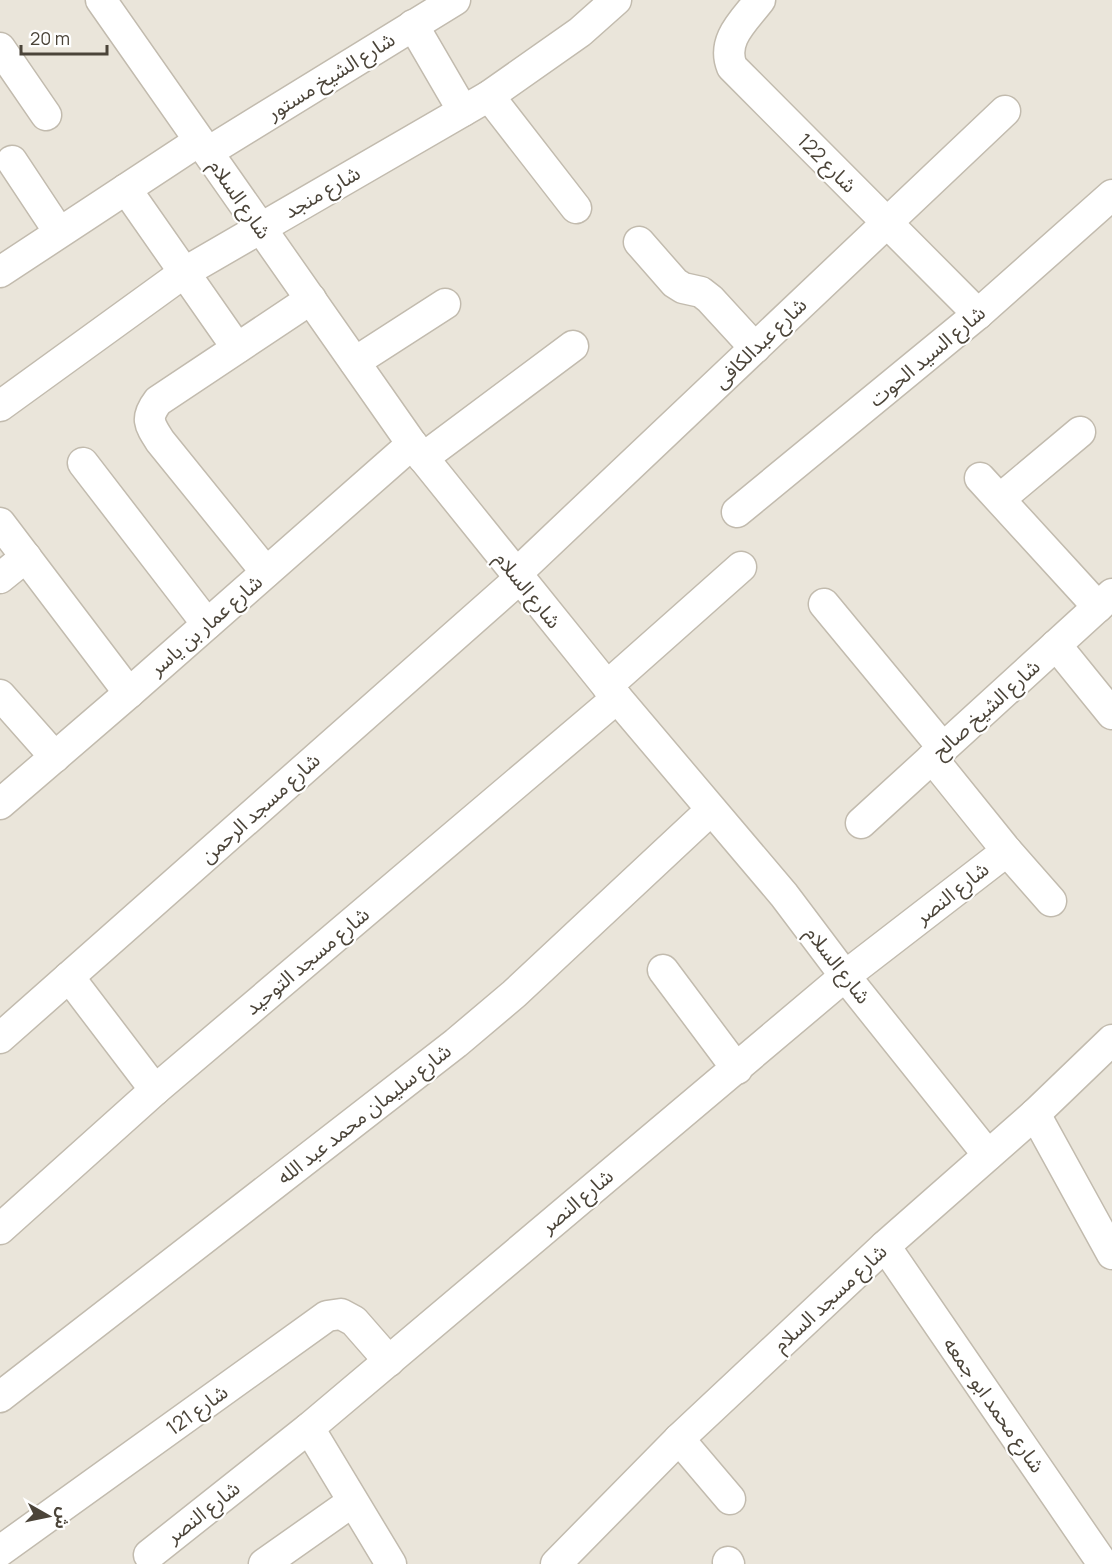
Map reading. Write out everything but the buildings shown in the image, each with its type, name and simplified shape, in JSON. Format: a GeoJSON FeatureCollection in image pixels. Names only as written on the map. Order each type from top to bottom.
{"type":"FeatureCollection","features":[{"type":"Feature","properties":{"kind":"street","name":"شارع الشيخ مستور"},"geometry":{"type":"LineString","coordinates":[[203,146],[413,26],[454,0]]}},
{"type":"Feature","properties":{"kind":"street","name":"شارع منجد"},"geometry":{"type":"LineString","coordinates":[[0,406],[185,272],[489,96],[580,32],[616,0]]}},
{"type":"Feature","properties":{"kind":"street","name":"شارع 122"},"geometry":{"type":"LineString","coordinates":[[760,0],[729,43],[727,56],[732,67],[978,314]]}},
{"type":"Feature","properties":{"kind":"street","name":"شارع السلام"},"geometry":{"type":"LineString","coordinates":[[104,1],[417,451],[612,692],[784,895],[845,976],[988,1155]]}},
{"type":"Feature","properties":{"kind":"street"},"geometry":{"type":"LineString","coordinates":[[413,26],[463,111]]}},
{"type":"Feature","properties":{"kind":"street"},"geometry":{"type":"LineString","coordinates":[[0,48],[46,115]]}},
{"type":"Feature","properties":{"kind":"street"},"geometry":{"type":"LineString","coordinates":[[489,96],[576,208]]}},
{"type":"Feature","properties":{"kind":"street","name":"شارع عبدالكافى"},"geometry":{"type":"LineString","coordinates":[[517,577],[886,222],[1005,111]]}},
{"type":"Feature","properties":{"kind":"street"},"geometry":{"type":"LineString","coordinates":[[0,272],[126,189],[203,146]]}},
{"type":"Feature","properties":{"kind":"street"},"geometry":{"type":"LineString","coordinates":[[12,161],[59,232]]}},
{"type":"Feature","properties":{"kind":"street"},"geometry":{"type":"LineString","coordinates":[[126,189],[237,348]]}},
{"type":"Feature","properties":{"kind":"street","name":"شارع السيد الحوت"},"geometry":{"type":"LineString","coordinates":[[737,512],[978,314],[1112,195]]}},
{"type":"Feature","properties":{"kind":"street"},"geometry":{"type":"LineString","coordinates":[[639,242],[675,283],[683,288],[701,292],[710,299],[755,348]]}},
{"type":"Feature","properties":{"kind":"street"},"geometry":{"type":"LineString","coordinates":[[266,572],[160,441],[149,421],[150,411],[158,401],[311,299]]}},
{"type":"Feature","properties":{"kind":"street"},"geometry":{"type":"LineString","coordinates":[[355,362],[445,304]]}},
{"type":"Feature","properties":{"kind":"street","name":"شارع عمار بن ياسر"},"geometry":{"type":"LineString","coordinates":[[0,804],[266,572],[417,451],[573,346]]}},
{"type":"Feature","properties":{"kind":"street"},"geometry":{"type":"LineString","coordinates":[[1080,432],[990,489],[1105,601]]}},
{"type":"Feature","properties":{"kind":"street"},"geometry":{"type":"LineString","coordinates":[[83,463],[207,624]]}},
{"type":"Feature","properties":{"kind":"street"},"geometry":{"type":"LineString","coordinates":[[0,523],[129,693]]}},
{"type":"Feature","properties":{"kind":"street"},"geometry":{"type":"LineString","coordinates":[[0,578],[26,557]]}},
{"type":"Feature","properties":{"kind":"street","name":"شارع مسجد التوحيد"},"geometry":{"type":"LineString","coordinates":[[0,1229],[155,1090],[612,692],[741,567]]}},
{"type":"Feature","properties":{"kind":"street","name":"شارع مسجد الرحمن"},"geometry":{"type":"LineString","coordinates":[[0,1038],[517,577]]}},
{"type":"Feature","properties":{"kind":"street","name":"شارع الشيخ صالح"},"geometry":{"type":"LineString","coordinates":[[861,823],[1105,601]]}},
{"type":"Feature","properties":{"kind":"street"},"geometry":{"type":"LineString","coordinates":[[824,604],[938,753],[1007,851],[1051,901]]}},
{"type":"Feature","properties":{"kind":"street"},"geometry":{"type":"LineString","coordinates":[[1056,645],[1112,714]]}},
{"type":"Feature","properties":{"kind":"street"},"geometry":{"type":"LineString","coordinates":[[0,695],[55,757]]}},
{"type":"Feature","properties":{"kind":"street","name":"شارع سليمان محمد عبد الله"},"geometry":{"type":"LineString","coordinates":[[0,1397],[456,1043],[514,994],[711,810]]}},
{"type":"Feature","properties":{"kind":"street","name":"شارع النصر"},"geometry":{"type":"LineString","coordinates":[[149,1555],[309,1428],[845,976],[1007,851]]}},
{"type":"Feature","properties":{"kind":"street"},"geometry":{"type":"LineString","coordinates":[[663,970],[737,1069]]}},
{"type":"Feature","properties":{"kind":"street"},"geometry":{"type":"LineString","coordinates":[[69,977],[155,1090]]}},
{"type":"Feature","properties":{"kind":"street","name":"شارع مسجد السلام"},"geometry":{"type":"LineString","coordinates":[[556,1564],[679,1439],[885,1246],[1035,1114],[1112,1040]]}},
{"type":"Feature","properties":{"kind":"street"},"geometry":{"type":"LineString","coordinates":[[1035,1114],[1112,1254]]}},
{"type":"Feature","properties":{"kind":"street","name":"شارع محمد ابو جمعه"},"geometry":{"type":"LineString","coordinates":[[885,1246],[1094,1561]]}},
{"type":"Feature","properties":{"kind":"street","name":"شارع 121"},"geometry":{"type":"LineString","coordinates":[[0,1551],[327,1316],[341,1314],[354,1321],[389,1361]]}},
{"type":"Feature","properties":{"kind":"street"},"geometry":{"type":"LineString","coordinates":[[309,1428],[391,1564]]}},
{"type":"Feature","properties":{"kind":"street"},"geometry":{"type":"LineString","coordinates":[[679,1439],[730,1499]]}},
{"type":"Feature","properties":{"kind":"street"},"geometry":{"type":"LineString","coordinates":[[264,1564],[352,1502]]}},
{"type":"Feature","properties":{"kind":"shaded area"},"geometry":{"type":"Polygon","coordinates":[[[0,0],[1112,0],[1112,1564],[0,1564],[0,0]]]}}]}
